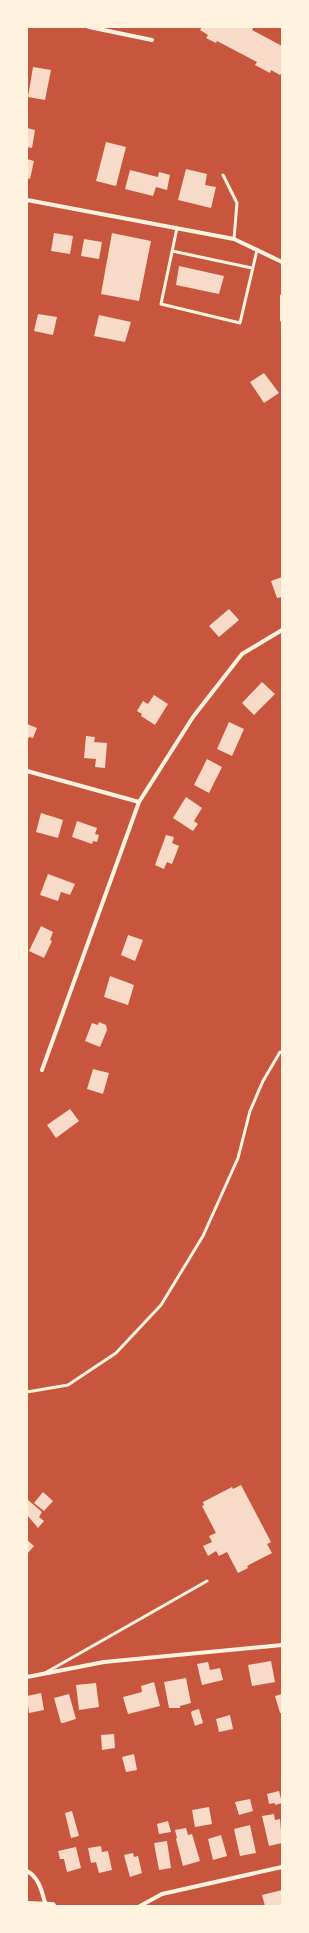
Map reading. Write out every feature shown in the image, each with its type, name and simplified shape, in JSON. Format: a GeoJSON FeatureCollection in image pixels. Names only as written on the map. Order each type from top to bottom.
{"type":"FeatureCollection","features":[{"type":"Feature","properties":{"kind":"main road"},"geometry":{"type":"LineString","coordinates":[[27,1905],[52,1906]]}},
{"type":"Feature","properties":{"kind":"street"},"geometry":{"type":"LineString","coordinates":[[89,27],[152,40]]}},
{"type":"Feature","properties":{"kind":"street"},"geometry":{"type":"LineString","coordinates":[[27,200],[234,239],[282,262]]}},
{"type":"Feature","properties":{"kind":"street"},"geometry":{"type":"LineString","coordinates":[[282,296],[282,320]]}},
{"type":"Feature","properties":{"kind":"street"},"geometry":{"type":"LineString","coordinates":[[42,1070],[139,802],[193,717],[242,654],[282,630]]}},
{"type":"Feature","properties":{"kind":"street"},"geometry":{"type":"LineString","coordinates":[[27,771],[139,802]]}},
{"type":"Feature","properties":{"kind":"street"},"geometry":{"type":"LineString","coordinates":[[27,1677],[39,1676],[104,1662],[282,1645]]}},
{"type":"Feature","properties":{"kind":"street"},"geometry":{"type":"LineString","coordinates":[[140,1906],[162,1894],[282,1867]]}},
{"type":"Feature","properties":{"kind":"street"},"geometry":{"type":"LineString","coordinates":[[27,1871],[33,1874],[40,1885],[46,1906]]}},
{"type":"Feature","properties":{"kind":"lane"},"geometry":{"type":"LineString","coordinates":[[223,175],[237,203],[234,239]]}},
{"type":"Feature","properties":{"kind":"lane"},"geometry":{"type":"LineString","coordinates":[[178,228],[161,304],[240,323],[256,250]]}},
{"type":"Feature","properties":{"kind":"lane"},"geometry":{"type":"LineString","coordinates":[[172,251],[252,268]]}},
{"type":"Feature","properties":{"kind":"lane"},"geometry":{"type":"LineString","coordinates":[[27,1392],[68,1385],[116,1354],[162,1305],[203,1236],[238,1158],[250,1111],[263,1081],[280,1052]]}},
{"type":"Feature","properties":{"kind":"lane"},"geometry":{"type":"LineString","coordinates":[[39,1676],[207,1582]]}},
{"type":"Feature","properties":{"kind":"building"},"geometry":{"type":"Polygon","coordinates":[[[202,27],[254,27],[252,30],[282,46],[282,72],[280,75],[271,70],[270,73],[255,65],[257,62],[217,41],[216,43],[206,38],[208,35],[200,30],[202,27]]]}},
{"type":"Feature","properties":{"kind":"building"},"geometry":{"type":"Polygon","coordinates":[[[33,67],[51,70],[45,100],[28,97],[33,67]]]}},
{"type":"Feature","properties":{"kind":"building"},"geometry":{"type":"Polygon","coordinates":[[[27,128],[35,130],[32,148],[27,147],[27,128]]]}},
{"type":"Feature","properties":{"kind":"building"},"geometry":{"type":"Polygon","coordinates":[[[106,142],[126,147],[116,186],[96,181],[106,142]]]}},
{"type":"Feature","properties":{"kind":"building"},"geometry":{"type":"Polygon","coordinates":[[[27,159],[34,161],[30,179],[27,178],[27,159]]]}},
{"type":"Feature","properties":{"kind":"building"},"geometry":{"type":"Polygon","coordinates":[[[186,169],[207,174],[205,185],[216,187],[211,208],[178,200],[186,169]]]}},
{"type":"Feature","properties":{"kind":"building"},"geometry":{"type":"Polygon","coordinates":[[[130,170],[158,177],[159,172],[170,175],[167,190],[156,187],[153,196],[125,189],[130,170]]]}},
{"type":"Feature","properties":{"kind":"building"},"geometry":{"type":"Polygon","coordinates":[[[54,233],[73,236],[70,254],[51,251],[54,233]]]}},
{"type":"Feature","properties":{"kind":"building"},"geometry":{"type":"Polygon","coordinates":[[[112,233],[151,241],[139,301],[101,294],[112,233]]]}},
{"type":"Feature","properties":{"kind":"building"},"geometry":{"type":"Polygon","coordinates":[[[84,239],[102,242],[99,259],[81,256],[84,239]]]}},
{"type":"Feature","properties":{"kind":"building"},"geometry":{"type":"Polygon","coordinates":[[[179,266],[224,276],[219,294],[176,285],[179,266]]]}},
{"type":"Feature","properties":{"kind":"building"},"geometry":{"type":"Polygon","coordinates":[[[38,314],[57,317],[53,335],[34,331],[38,314]]]}},
{"type":"Feature","properties":{"kind":"building"},"geometry":{"type":"Polygon","coordinates":[[[99,315],[131,322],[125,342],[94,336],[99,315]]]}},
{"type":"Feature","properties":{"kind":"building"},"geometry":{"type":"Polygon","coordinates":[[[264,373],[279,393],[264,403],[250,382],[264,373]]]}},
{"type":"Feature","properties":{"kind":"building"},"geometry":{"type":"Polygon","coordinates":[[[282,577],[282,597],[277,598],[271,581],[282,577]]]}},
{"type":"Feature","properties":{"kind":"building"},"geometry":{"type":"Polygon","coordinates":[[[229,609],[239,620],[219,637],[209,626],[229,609]]]}},
{"type":"Feature","properties":{"kind":"building"},"geometry":{"type":"Polygon","coordinates":[[[262,682],[275,694],[254,715],[242,703],[262,682]]]}},
{"type":"Feature","properties":{"kind":"building"},"geometry":{"type":"Polygon","coordinates":[[[154,695],[168,704],[155,725],[141,716],[142,714],[137,711],[143,701],[148,704],[154,695]]]}},
{"type":"Feature","properties":{"kind":"building"},"geometry":{"type":"Polygon","coordinates":[[[229,722],[244,729],[232,756],[217,749],[229,722]]]}},
{"type":"Feature","properties":{"kind":"building"},"geometry":{"type":"Polygon","coordinates":[[[27,724],[37,728],[33,738],[29,737],[27,740],[27,724]]]}},
{"type":"Feature","properties":{"kind":"building"},"geometry":{"type":"Polygon","coordinates":[[[86,736],[95,737],[94,742],[107,743],[105,768],[95,767],[96,759],[84,758],[86,736]]]}},
{"type":"Feature","properties":{"kind":"building"},"geometry":{"type":"Polygon","coordinates":[[[207,759],[222,767],[209,793],[194,785],[207,759]]]}},
{"type":"Feature","properties":{"kind":"building"},"geometry":{"type":"Polygon","coordinates":[[[186,797],[202,808],[194,821],[198,824],[193,831],[173,818],[186,797]]]}},
{"type":"Feature","properties":{"kind":"building"},"geometry":{"type":"Polygon","coordinates":[[[41,813],[63,820],[58,838],[36,832],[41,813]]]}},
{"type":"Feature","properties":{"kind":"building"},"geometry":{"type":"Polygon","coordinates":[[[77,821],[97,828],[95,834],[99,835],[97,842],[93,841],[92,844],[72,837],[77,821]]]}},
{"type":"Feature","properties":{"kind":"building"},"geometry":{"type":"Polygon","coordinates":[[[166,835],[174,837],[172,843],[179,846],[172,864],[167,862],[164,869],[155,865],[166,835]]]}},
{"type":"Feature","properties":{"kind":"building"},"geometry":{"type":"Polygon","coordinates":[[[48,874],[75,884],[70,895],[61,892],[58,901],[40,895],[48,874]]]}},
{"type":"Feature","properties":{"kind":"building"},"geometry":{"type":"Polygon","coordinates":[[[41,926],[53,932],[50,940],[52,941],[44,958],[29,951],[41,926]]]}},
{"type":"Feature","properties":{"kind":"building"},"geometry":{"type":"Polygon","coordinates":[[[128,935],[143,940],[135,961],[121,955],[128,935]]]}},
{"type":"Feature","properties":{"kind":"building"},"geometry":{"type":"Polygon","coordinates":[[[110,976],[134,985],[128,1005],[104,997],[110,976]]]}},
{"type":"Feature","properties":{"kind":"building"},"geometry":{"type":"Polygon","coordinates":[[[99,1022],[106,1025],[107,1030],[100,1047],[85,1041],[92,1023],[98,1025],[99,1022]]]}},
{"type":"Feature","properties":{"kind":"building"},"geometry":{"type":"Polygon","coordinates":[[[93,1069],[109,1073],[103,1094],[87,1089],[93,1069]]]}},
{"type":"Feature","properties":{"kind":"building"},"geometry":{"type":"Polygon","coordinates":[[[70,1109],[79,1121],[56,1138],[47,1125],[70,1109]]]}},
{"type":"Feature","properties":{"kind":"building"},"geometry":{"type":"Polygon","coordinates":[[[241,1485],[271,1542],[267,1544],[272,1553],[247,1566],[248,1568],[238,1573],[227,1552],[219,1556],[216,1551],[208,1556],[203,1546],[212,1542],[209,1536],[216,1533],[202,1506],[204,1505],[203,1502],[232,1487],[233,1489],[241,1485]]]}},
{"type":"Feature","properties":{"kind":"building"},"geometry":{"type":"Polygon","coordinates":[[[43,1492],[53,1501],[44,1511],[34,1503],[43,1492]]]}},
{"type":"Feature","properties":{"kind":"building"},"geometry":{"type":"Polygon","coordinates":[[[27,1499],[42,1512],[39,1517],[44,1521],[38,1528],[27,1515],[27,1499]]]}},
{"type":"Feature","properties":{"kind":"building"},"geometry":{"type":"Polygon","coordinates":[[[27,1540],[34,1546],[27,1554],[27,1540]]]}},
{"type":"Feature","properties":{"kind":"building"},"geometry":{"type":"Polygon","coordinates":[[[271,1661],[275,1682],[252,1686],[248,1665],[271,1661]]]}},
{"type":"Feature","properties":{"kind":"building"},"geometry":{"type":"Polygon","coordinates":[[[208,1662],[210,1670],[220,1668],[223,1680],[202,1685],[197,1664],[208,1662]]]}},
{"type":"Feature","properties":{"kind":"building"},"geometry":{"type":"Polygon","coordinates":[[[186,1678],[191,1703],[180,1706],[180,1708],[169,1708],[164,1682],[186,1678]]]}},
{"type":"Feature","properties":{"kind":"building"},"geometry":{"type":"Polygon","coordinates":[[[154,1682],[160,1706],[128,1714],[123,1697],[142,1692],[141,1686],[154,1682]]]}},
{"type":"Feature","properties":{"kind":"building"},"geometry":{"type":"Polygon","coordinates":[[[96,1683],[99,1707],[79,1710],[76,1685],[96,1683]]]}},
{"type":"Feature","properties":{"kind":"building"},"geometry":{"type":"Polygon","coordinates":[[[41,1693],[44,1710],[29,1713],[27,1696],[41,1693]]]}},
{"type":"Feature","properties":{"kind":"building"},"geometry":{"type":"Polygon","coordinates":[[[69,1694],[76,1719],[61,1723],[54,1698],[69,1694]]]}},
{"type":"Feature","properties":{"kind":"building"},"geometry":{"type":"Polygon","coordinates":[[[282,1694],[282,1713],[280,1713],[275,1696],[282,1694]]]}},
{"type":"Feature","properties":{"kind":"building"},"geometry":{"type":"Polygon","coordinates":[[[199,1709],[203,1723],[195,1726],[191,1713],[192,1711],[199,1709]]]}},
{"type":"Feature","properties":{"kind":"building"},"geometry":{"type":"Polygon","coordinates":[[[230,1715],[233,1729],[219,1732],[216,1719],[230,1715]]]}},
{"type":"Feature","properties":{"kind":"building"},"geometry":{"type":"Polygon","coordinates":[[[114,1734],[115,1748],[102,1750],[101,1735],[114,1734]]]}},
{"type":"Feature","properties":{"kind":"building"},"geometry":{"type":"Polygon","coordinates":[[[134,1754],[137,1770],[126,1772],[122,1757],[134,1754]]]}},
{"type":"Feature","properties":{"kind":"building"},"geometry":{"type":"Polygon","coordinates":[[[279,1791],[282,1803],[275,1805],[275,1803],[269,1804],[267,1794],[279,1791]]]}},
{"type":"Feature","properties":{"kind":"building"},"geometry":{"type":"Polygon","coordinates":[[[250,1799],[253,1811],[239,1815],[235,1802],[250,1799]]]}},
{"type":"Feature","properties":{"kind":"building"},"geometry":{"type":"Polygon","coordinates":[[[209,1807],[212,1824],[195,1827],[192,1810],[209,1807]]]}},
{"type":"Feature","properties":{"kind":"building"},"geometry":{"type":"Polygon","coordinates":[[[72,1811],[79,1836],[71,1838],[65,1813],[72,1811]]]}},
{"type":"Feature","properties":{"kind":"building"},"geometry":{"type":"Polygon","coordinates":[[[274,1814],[275,1820],[280,1819],[282,1843],[269,1846],[262,1816],[274,1814]]]}},
{"type":"Feature","properties":{"kind":"building"},"geometry":{"type":"Polygon","coordinates":[[[168,1821],[171,1832],[159,1834],[157,1824],[168,1821]]]}},
{"type":"Feature","properties":{"kind":"building"},"geometry":{"type":"Polygon","coordinates":[[[250,1825],[256,1853],[240,1856],[234,1829],[250,1825]]]}},
{"type":"Feature","properties":{"kind":"building"},"geometry":{"type":"Polygon","coordinates":[[[186,1828],[188,1835],[192,1834],[200,1861],[183,1866],[175,1830],[186,1828]]]}},
{"type":"Feature","properties":{"kind":"building"},"geometry":{"type":"Polygon","coordinates":[[[221,1835],[227,1856],[213,1860],[208,1839],[221,1835]]]}},
{"type":"Feature","properties":{"kind":"building"},"geometry":{"type":"Polygon","coordinates":[[[167,1841],[171,1868],[159,1870],[154,1843],[167,1841]]]}},
{"type":"Feature","properties":{"kind":"building"},"geometry":{"type":"Polygon","coordinates":[[[101,1846],[102,1852],[108,1851],[112,1870],[99,1873],[96,1862],[91,1863],[88,1848],[101,1846]]]}},
{"type":"Feature","properties":{"kind":"building"},"geometry":{"type":"Polygon","coordinates":[[[76,1847],[81,1868],[67,1872],[64,1859],[60,1859],[58,1851],[76,1847]]]}},
{"type":"Feature","properties":{"kind":"building"},"geometry":{"type":"Polygon","coordinates":[[[133,1853],[134,1857],[138,1856],[142,1873],[130,1877],[124,1855],[133,1853]]]}},
{"type":"Feature","properties":{"kind":"building"},"geometry":{"type":"Polygon","coordinates":[[[282,1890],[282,1906],[265,1906],[262,1895],[282,1890]]]}}]}
